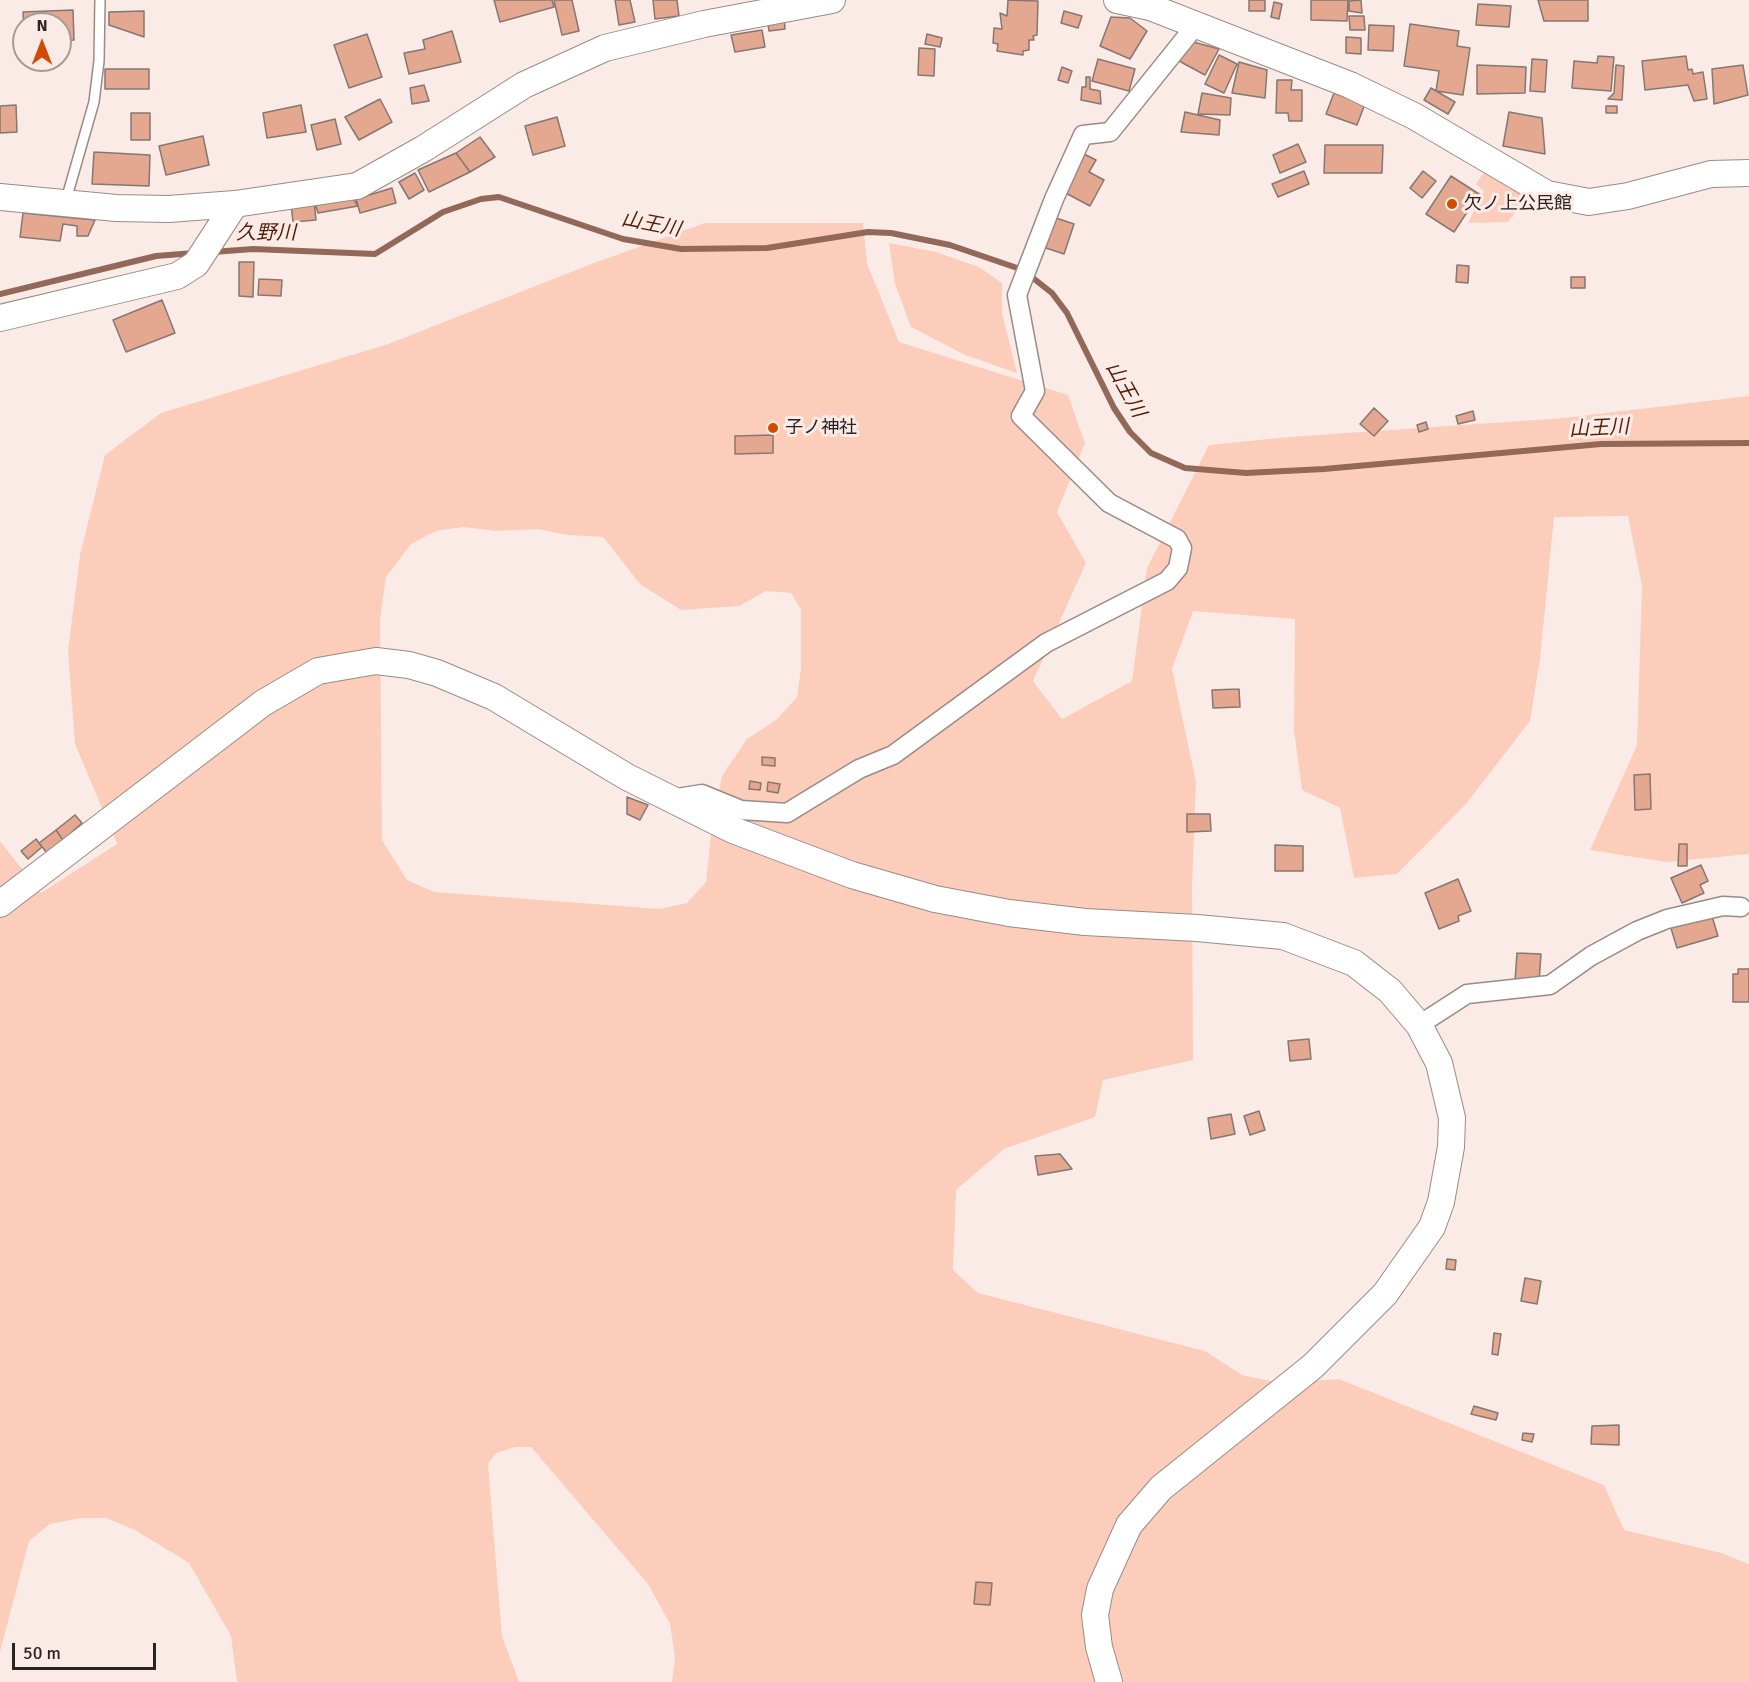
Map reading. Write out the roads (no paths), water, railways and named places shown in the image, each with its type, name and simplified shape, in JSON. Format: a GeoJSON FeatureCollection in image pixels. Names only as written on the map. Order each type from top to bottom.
{"type":"FeatureCollection","features":[{"type":"Feature","properties":{"kind":"street"},"geometry":{"type":"LineString","coordinates":[[0,197],[65,204],[169,209],[235,204],[357,186],[423,149],[524,85],[605,48],[704,24],[832,0]]}},
{"type":"Feature","properties":{"kind":"street"},"geometry":{"type":"LineString","coordinates":[[1117,0],[1150,7],[1350,85],[1414,116],[1547,194],[1589,202],[1628,196],[1711,174],[1749,173]]}},
{"type":"Feature","properties":{"kind":"street"},"geometry":{"type":"LineString","coordinates":[[671,800],[702,794],[741,810],[787,813],[859,769],[893,755],[1046,643],[1167,580],[1178,568],[1182,548],[1177,539],[1109,503],[1022,416],[1035,391],[1017,295],[1035,244],[1083,135],[1110,132],[1196,25]]}},
{"type":"Feature","properties":{"kind":"street"},"geometry":{"type":"LineString","coordinates":[[0,318],[177,276],[196,264],[235,204]]}},
{"type":"Feature","properties":{"kind":"street"},"geometry":{"type":"LineString","coordinates":[[0,904],[263,703],[318,671],[347,664],[387,662],[437,673],[494,698],[627,777],[671,800],[733,830],[852,875],[936,898],[1009,913],[1085,922],[1197,928],[1283,936],[1354,963],[1390,991],[1419,1025],[1439,1063],[1452,1118],[1448,1174],[1432,1227],[1385,1294],[1313,1366],[1161,1488],[1129,1525],[1100,1589],[1095,1615],[1099,1647],[1109,1682]]}},
{"type":"Feature","properties":{"kind":"street"},"geometry":{"type":"LineString","coordinates":[[1419,1025],[1467,994],[1550,985],[1591,956],[1638,931],[1667,919],[1723,906],[1741,908]]}},
{"type":"Feature","properties":{"kind":"lane"},"geometry":{"type":"LineString","coordinates":[[65,204],[94,102],[99,61],[100,0]]}},
{"type":"Feature","properties":{"kind":"waterway","name":"山王川"},"geometry":{"type":"LineString","coordinates":[[213,252],[253,249],[375,254],[443,212],[481,199],[499,197],[623,239],[681,249],[767,248],[868,232],[891,233],[950,245],[1023,270],[1052,293],[1067,313],[1114,408],[1130,432],[1151,453],[1185,468],[1246,473],[1324,469],[1601,444],[1749,443]]}},
{"type":"Feature","properties":{"kind":"waterway","name":"久野川"},"geometry":{"type":"LineString","coordinates":[[0,294],[156,256],[194,253]]}},
{"type":"Feature","properties":{"kind":"place","name":"欠ノ上公民館"},"geometry":{"type":"Point","coordinates":[1452,204]}},
{"type":"Feature","properties":{"kind":"place","name":"子ノ神社"},"geometry":{"type":"Point","coordinates":[773,428]}}]}
